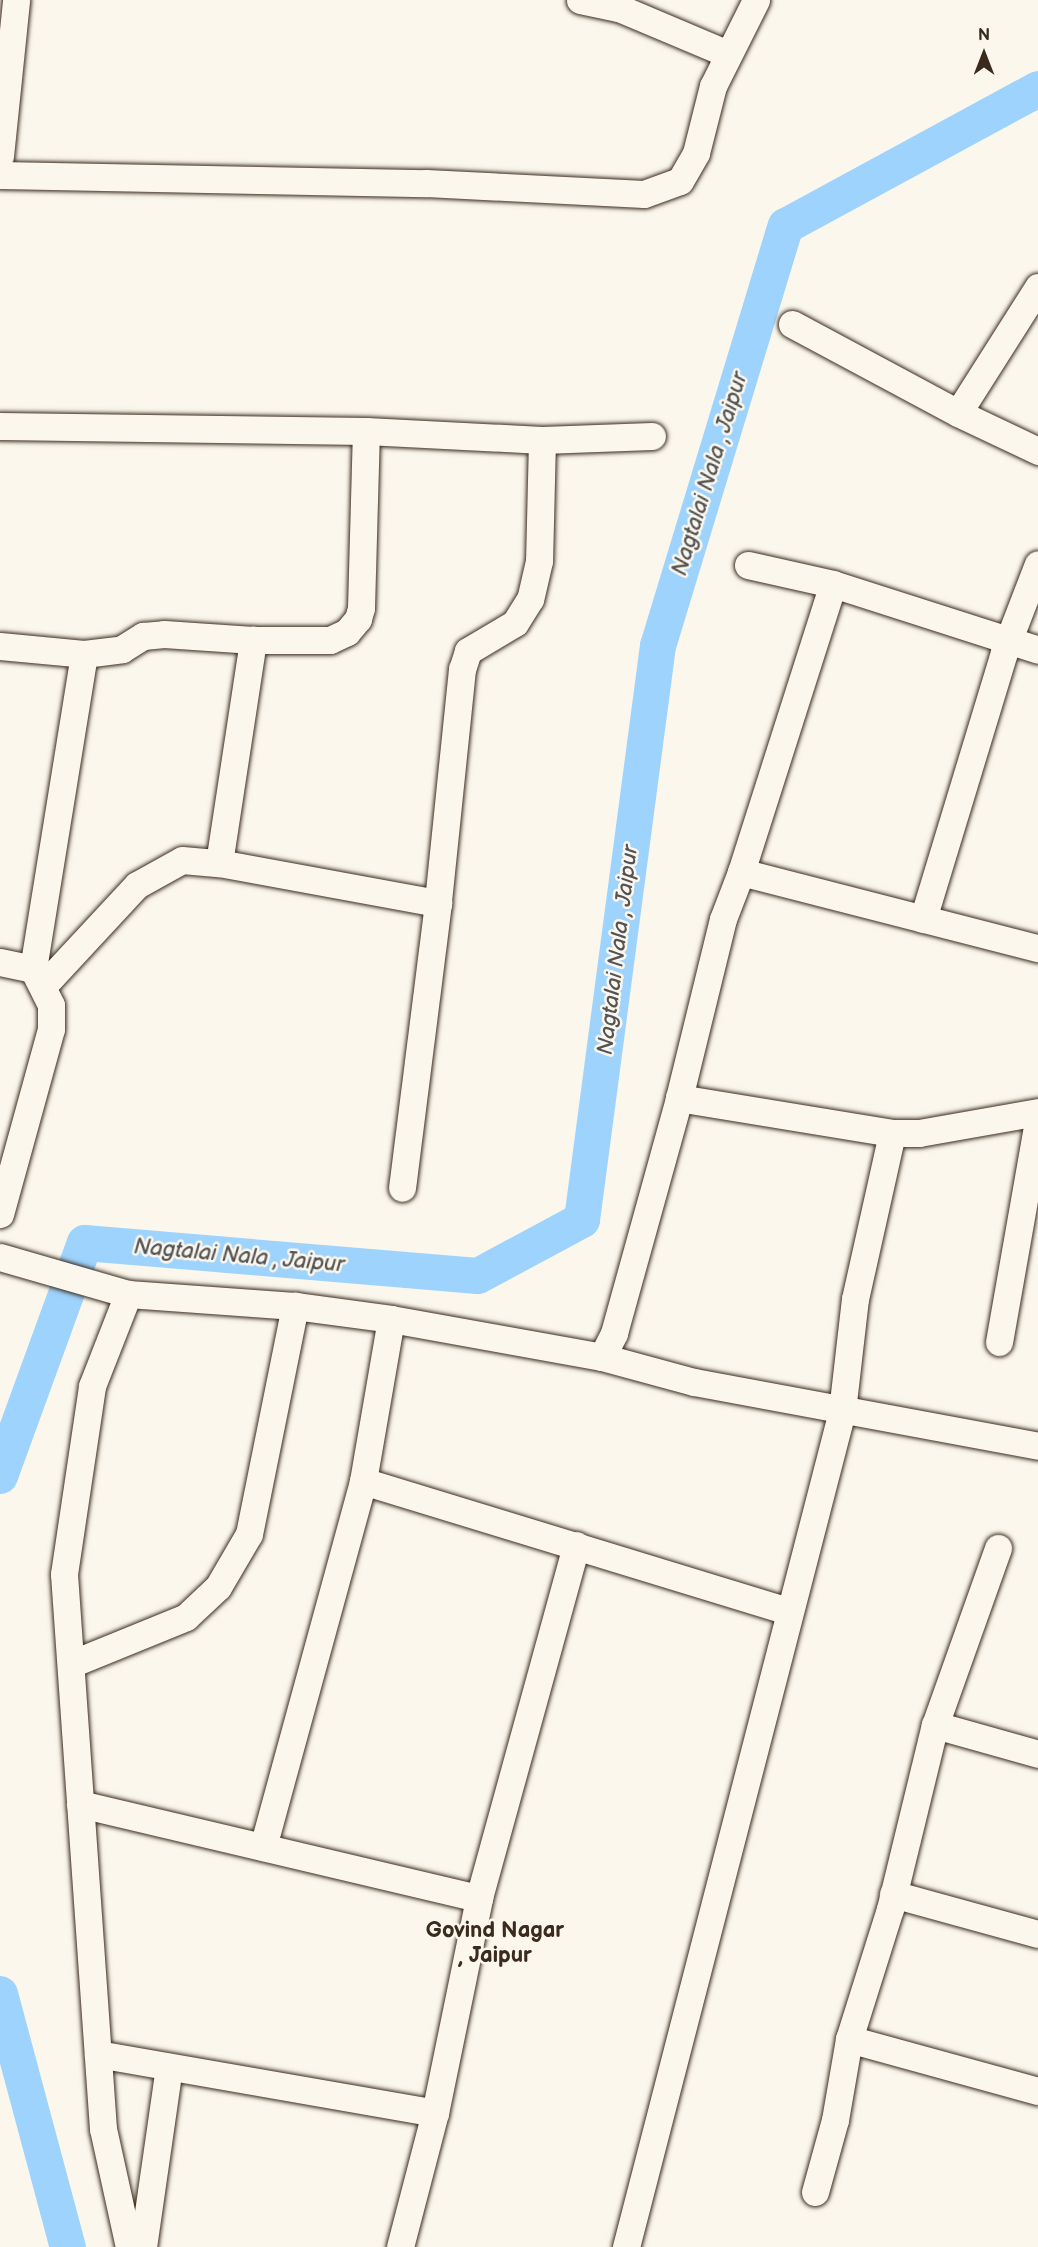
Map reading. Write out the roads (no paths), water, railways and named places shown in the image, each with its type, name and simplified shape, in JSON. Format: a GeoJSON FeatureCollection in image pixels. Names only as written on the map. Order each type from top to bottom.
{"type":"FeatureCollection","features":[{"type":"Feature","properties":{"kind":"street"},"geometry":{"type":"LineString","coordinates":[[0,156],[16,0]]}},
{"type":"Feature","properties":{"kind":"street"},"geometry":{"type":"LineString","coordinates":[[0,175],[426,183],[644,194],[680,181],[696,153],[713,86],[756,0]]}},
{"type":"Feature","properties":{"kind":"street"},"geometry":{"type":"LineString","coordinates":[[594,1],[728,54]]}},
{"type":"Feature","properties":{"kind":"street"},"geometry":{"type":"LineString","coordinates":[[958,413],[1038,287]]}},
{"type":"Feature","properties":{"kind":"street"},"geometry":{"type":"LineString","coordinates":[[792,324],[958,413],[1038,451]]}},
{"type":"Feature","properties":{"kind":"street"},"geometry":{"type":"LineString","coordinates":[[0,426],[366,430],[542,440],[652,436]]}},
{"type":"Feature","properties":{"kind":"street"},"geometry":{"type":"LineString","coordinates":[[0,646],[84,654],[122,649],[143,636],[164,634],[253,640],[330,640],[347,632],[358,619],[361,608],[366,430]]}},
{"type":"Feature","properties":{"kind":"street"},"geometry":{"type":"LineString","coordinates":[[402,1188],[438,903],[462,669],[468,651],[515,623],[530,599],[539,561],[542,440]]}},
{"type":"Feature","properties":{"kind":"street"},"geometry":{"type":"LineString","coordinates":[[923,920],[1009,638],[1038,564]]}},
{"type":"Feature","properties":{"kind":"street"},"geometry":{"type":"LineString","coordinates":[[748,565],[833,584],[1009,638],[1038,650]]}},
{"type":"Feature","properties":{"kind":"street"},"geometry":{"type":"LineString","coordinates":[[602,1357],[614,1333],[679,1098],[723,919],[741,872],[833,584]]}},
{"type":"Feature","properties":{"kind":"street"},"geometry":{"type":"LineString","coordinates":[[219,862],[253,640]]}},
{"type":"Feature","properties":{"kind":"street"},"geometry":{"type":"LineString","coordinates":[[0,1214],[51,1029],[51,1005],[38,978],[84,654]]}},
{"type":"Feature","properties":{"kind":"street"},"geometry":{"type":"LineString","coordinates":[[38,978],[137,885],[182,860],[219,862],[438,903]]}},
{"type":"Feature","properties":{"kind":"street"},"geometry":{"type":"LineString","coordinates":[[741,872],[1038,948]]}},
{"type":"Feature","properties":{"kind":"street"},"geometry":{"type":"LineString","coordinates":[[0,962],[38,978]]}},
{"type":"Feature","properties":{"kind":"street"},"geometry":{"type":"LineString","coordinates":[[679,1098],[892,1132],[919,1132],[1038,1112]]}},
{"type":"Feature","properties":{"kind":"street"},"geometry":{"type":"LineString","coordinates":[[999,1342],[1038,1120]]}},
{"type":"Feature","properties":{"kind":"street"},"geometry":{"type":"LineString","coordinates":[[626,2247],[842,1411],[855,1299],[892,1132]]}},
{"type":"Feature","properties":{"kind":"street"},"geometry":{"type":"LineString","coordinates":[[11,1260],[128,1294],[295,1306],[391,1319],[602,1357],[694,1382],[1038,1446]]}},
{"type":"Feature","properties":{"kind":"street"},"geometry":{"type":"LineString","coordinates":[[128,1294],[92,1386],[64,1574],[103,2130],[129,2247]]}},
{"type":"Feature","properties":{"kind":"street"},"geometry":{"type":"LineString","coordinates":[[70,1664],[186,1617],[218,1587],[249,1534],[295,1306]]}},
{"type":"Feature","properties":{"kind":"street"},"geometry":{"type":"LineString","coordinates":[[263,1847],[363,1481],[391,1319]]}},
{"type":"Feature","properties":{"kind":"street"},"geometry":{"type":"LineString","coordinates":[[363,1481],[789,1611]]}},
{"type":"Feature","properties":{"kind":"street"},"geometry":{"type":"LineString","coordinates":[[400,2247],[435,2113],[479,1898],[576,1545]]}},
{"type":"Feature","properties":{"kind":"street"},"geometry":{"type":"LineString","coordinates":[[815,2192],[835,2120],[849,2039],[893,1894],[935,1725],[998,1548]]}},
{"type":"Feature","properties":{"kind":"street"},"geometry":{"type":"LineString","coordinates":[[935,1725],[1038,1754]]}},
{"type":"Feature","properties":{"kind":"street"},"geometry":{"type":"LineString","coordinates":[[80,1804],[479,1898]]}},
{"type":"Feature","properties":{"kind":"street"},"geometry":{"type":"LineString","coordinates":[[893,1894],[1038,1934]]}},
{"type":"Feature","properties":{"kind":"street"},"geometry":{"type":"LineString","coordinates":[[849,2039],[1038,2091]]}},
{"type":"Feature","properties":{"kind":"street"},"geometry":{"type":"LineString","coordinates":[[98,2054],[435,2113]]}},
{"type":"Feature","properties":{"kind":"street"},"geometry":{"type":"LineString","coordinates":[[143,2247],[169,2067]]}},
{"type":"Feature","properties":{"kind":"waterway","name":"Nagtalai Nala , Jaipur"},"geometry":{"type":"LineString","coordinates":[[0,1476],[85,1243],[478,1276],[582,1220],[658,646],[786,226],[1038,89]]}},
{"type":"Feature","properties":{"kind":"waterway"},"geometry":{"type":"LineString","coordinates":[[0,1994],[68,2247]]}},
{"type":"Feature","properties":{"kind":"district","name":"Govind Nagar , Jaipur"},"geometry":{"type":"Point","coordinates":[495,1943]}}]}
